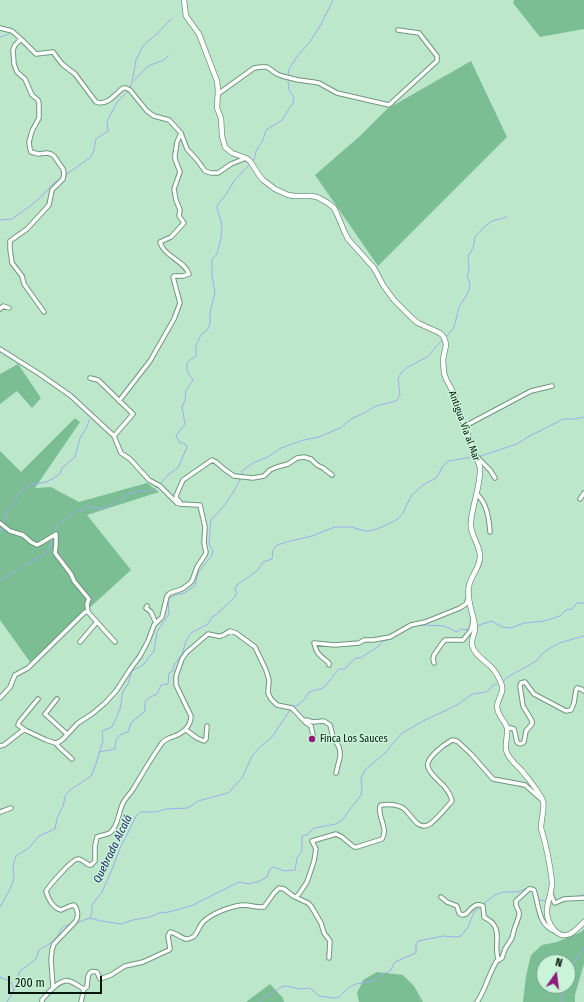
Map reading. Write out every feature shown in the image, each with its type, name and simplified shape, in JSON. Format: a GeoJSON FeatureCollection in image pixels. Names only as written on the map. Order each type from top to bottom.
{"type":"FeatureCollection","features":[{"type":"Feature","properties":{"kind":"main road","name":"Antigua Vía al Mar"},"geometry":{"type":"LineString","coordinates":[[184,0],[186,16],[199,34],[215,74],[218,85],[217,108],[225,147],[232,153],[250,161],[263,180],[272,187],[288,195],[317,197],[334,208],[348,239],[374,268],[383,285],[394,300],[418,323],[444,336],[446,345],[443,360],[444,373],[453,392],[480,467],[477,494],[471,521],[472,534],[480,554],[480,560],[470,580],[468,591],[475,627],[472,645],[474,650],[493,669],[502,685],[497,708],[507,729],[506,749],[513,761],[532,784],[543,801]]}},
{"type":"Feature","properties":{"kind":"main road"},"geometry":{"type":"LineString","coordinates":[[543,801],[542,828],[552,883],[547,915],[555,931],[562,935],[575,931],[584,922]]}},
{"type":"Feature","properties":{"kind":"street"},"geometry":{"type":"LineString","coordinates":[[0,28],[12,31],[36,54],[54,53],[62,64],[75,74],[96,102],[105,103],[123,88],[130,90],[147,111],[154,116],[169,120],[181,133],[187,149],[208,172],[215,174],[218,173],[232,164],[246,158]]}},
{"type":"Feature","properties":{"kind":"street"},"geometry":{"type":"LineString","coordinates":[[218,94],[254,68],[261,66],[267,67],[282,76],[318,83],[337,93],[389,105],[437,61],[438,58],[419,33],[398,30]]}},
{"type":"Feature","properties":{"kind":"street"},"geometry":{"type":"LineString","coordinates":[[21,39],[15,45],[13,50],[14,64],[17,72],[25,78],[32,95],[40,103],[40,118],[32,131],[29,143],[30,149],[31,152],[35,154],[47,153],[54,156],[64,172],[62,179],[52,190],[49,205],[26,229],[10,240],[12,263],[22,276],[24,284],[44,312]]}},
{"type":"Feature","properties":{"kind":"street"},"geometry":{"type":"LineString","coordinates":[[119,401],[150,361],[174,319],[180,302],[172,277],[189,274],[188,270],[164,250],[160,242],[172,235],[184,222],[180,217],[180,210],[174,189],[180,172],[175,155],[177,142],[181,133]]}},
{"type":"Feature","properties":{"kind":"street"},"geometry":{"type":"LineString","coordinates":[[0,309],[3,306],[9,308]]}},
{"type":"Feature","properties":{"kind":"street"},"geometry":{"type":"LineString","coordinates":[[0,349],[71,396],[114,436],[121,454],[130,459],[149,480],[160,486],[177,502],[182,504],[198,504],[200,506],[205,526],[204,543],[206,553],[197,567],[192,581],[182,588],[168,594],[162,616],[153,627],[140,656],[116,691],[105,703],[78,724],[61,741],[56,743]]}},
{"type":"Feature","properties":{"kind":"street"},"geometry":{"type":"LineString","coordinates":[[90,378],[98,380],[133,414],[114,436]]}},
{"type":"Feature","properties":{"kind":"street"},"geometry":{"type":"LineString","coordinates":[[465,426],[531,391],[552,386]]}},
{"type":"Feature","properties":{"kind":"street"},"geometry":{"type":"LineString","coordinates":[[476,455],[490,470],[495,478]]}},
{"type":"Feature","properties":{"kind":"street"},"geometry":{"type":"LineString","coordinates":[[182,504],[176,497],[184,480],[212,460],[234,476],[253,478],[264,476],[270,470],[288,464],[297,458],[304,457],[311,459],[317,466],[323,468],[332,475]]}},
{"type":"Feature","properties":{"kind":"street"},"geometry":{"type":"LineString","coordinates":[[580,499],[584,493]]}},
{"type":"Feature","properties":{"kind":"street"},"geometry":{"type":"LineString","coordinates":[[477,494],[482,499],[488,514],[490,532]]}},
{"type":"Feature","properties":{"kind":"street"},"geometry":{"type":"LineString","coordinates":[[2,524],[10,530],[23,535],[37,545],[56,534],[55,553],[88,599],[88,612],[115,642]]}},
{"type":"Feature","properties":{"kind":"street"},"geometry":{"type":"LineString","coordinates":[[329,665],[320,656],[314,643],[335,645],[360,643],[364,640],[390,637],[411,625],[427,622],[463,607],[469,598]]}},
{"type":"Feature","properties":{"kind":"street"},"geometry":{"type":"LineString","coordinates":[[147,606],[146,608],[151,612],[156,622]]}},
{"type":"Feature","properties":{"kind":"street"},"geometry":{"type":"LineString","coordinates":[[0,698],[10,687],[15,675],[28,668],[85,612],[88,612]]}},
{"type":"Feature","properties":{"kind":"street"},"geometry":{"type":"LineString","coordinates":[[434,662],[434,655],[443,642],[446,640],[463,640],[471,630],[473,620]]}},
{"type":"Feature","properties":{"kind":"street"},"geometry":{"type":"LineString","coordinates":[[80,642],[96,623],[96,621]]}},
{"type":"Feature","properties":{"kind":"street"},"geometry":{"type":"LineString","coordinates":[[53,987],[51,960],[54,944],[78,919],[78,917],[77,908],[74,905],[61,910],[56,909],[47,895],[46,890],[62,871],[76,860],[79,859],[89,865],[95,861],[95,846],[97,837],[111,832],[116,825],[124,802],[162,742],[186,730],[191,720],[191,716],[176,683],[176,676],[182,659],[190,648],[206,635],[210,634],[220,637],[230,631],[239,635],[255,647],[266,670],[268,693],[271,699],[277,704],[292,708],[298,713],[303,720],[311,726],[313,735]]}},
{"type":"Feature","properties":{"kind":"street"},"geometry":{"type":"LineString","coordinates":[[507,729],[514,729],[517,742],[521,744],[524,742],[526,731],[532,722],[523,706],[520,686],[521,683],[526,682],[537,696],[568,712],[574,705],[577,688],[584,691]]}},
{"type":"Feature","properties":{"kind":"street"},"geometry":{"type":"LineString","coordinates":[[38,699],[18,725],[46,740],[56,743],[72,759]]}},
{"type":"Feature","properties":{"kind":"street"},"geometry":{"type":"LineString","coordinates":[[58,699],[45,714],[67,734]]}},
{"type":"Feature","properties":{"kind":"street"},"geometry":{"type":"LineString","coordinates":[[303,720],[313,722],[324,721],[330,725],[333,737],[340,752],[336,773]]}},
{"type":"Feature","properties":{"kind":"street"},"geometry":{"type":"LineString","coordinates":[[186,730],[204,741],[206,739],[208,726]]}},
{"type":"Feature","properties":{"kind":"street"},"geometry":{"type":"LineString","coordinates":[[0,746],[4,745],[25,730]]}},
{"type":"Feature","properties":{"kind":"street"},"geometry":{"type":"LineString","coordinates":[[296,897],[307,882],[311,872],[316,854],[313,841],[336,834],[354,847],[357,847],[382,839],[384,833],[382,818],[379,810],[381,805],[394,805],[401,807],[416,822],[424,826],[429,824],[442,812],[452,801],[451,797],[448,790],[428,768],[428,764],[436,752],[452,740],[457,741],[471,754],[493,779],[525,786],[543,801]]}},
{"type":"Feature","properties":{"kind":"street"},"geometry":{"type":"LineString","coordinates":[[0,812],[10,808]]}},
{"type":"Feature","properties":{"kind":"street"},"geometry":{"type":"LineString","coordinates":[[81,1002],[84,989],[87,987],[90,972],[97,972],[100,979],[111,975],[125,966],[143,962],[170,949],[168,936],[170,932],[184,938],[193,937],[201,924],[210,916],[236,906],[244,905],[264,907],[274,893],[280,888],[311,906],[321,923],[324,934],[330,941],[329,958]]}},
{"type":"Feature","properties":{"kind":"street"},"geometry":{"type":"LineString","coordinates":[[477,1002],[493,966],[498,959],[501,959],[512,938],[519,914],[516,901],[529,889],[534,890],[540,914],[546,927],[555,931]]}},
{"type":"Feature","properties":{"kind":"street"},"geometry":{"type":"LineString","coordinates":[[551,894],[555,903],[564,899],[584,898]]}},
{"type":"Feature","properties":{"kind":"street"},"geometry":{"type":"LineString","coordinates":[[441,897],[447,902],[457,906],[459,913],[463,915],[476,905],[480,904],[483,906],[484,917],[493,923],[497,929],[498,959]]}},
{"type":"Feature","properties":{"kind":"street"},"geometry":{"type":"LineString","coordinates":[[42,1002],[53,987],[67,981],[70,981],[84,989]]}},
{"type":"Feature","properties":{"kind":"green space"},"geometry":{"type":"Polygon","coordinates":[[[514,0],[584,0],[584,29],[540,37],[513,3],[514,0]]]}},
{"type":"Feature","properties":{"kind":"green space"},"geometry":{"type":"Polygon","coordinates":[[[471,61],[507,137],[378,266],[315,175],[360,136],[387,109],[471,61]]]}},
{"type":"Feature","properties":{"kind":"green space"},"geometry":{"type":"Polygon","coordinates":[[[18,364],[41,398],[32,408],[17,391],[0,404],[0,374],[18,364]]]}},
{"type":"Feature","properties":{"kind":"green space"},"geometry":{"type":"Polygon","coordinates":[[[75,418],[80,422],[35,488],[51,487],[79,502],[147,483],[159,492],[87,515],[131,570],[30,662],[0,620],[0,451],[21,472],[75,418]]]}},
{"type":"Feature","properties":{"kind":"green space"},"geometry":{"type":"Polygon","coordinates":[[[584,929],[584,964],[576,992],[576,954],[536,954],[536,994],[575,994],[575,1002],[523,1002],[526,976],[531,955],[542,945],[557,942],[581,932],[584,929]]]}},
{"type":"Feature","properties":{"kind":"green space"},"geometry":{"type":"Polygon","coordinates":[[[377,972],[403,975],[414,986],[423,1002],[359,1002],[357,993],[363,980],[377,972]]]}},
{"type":"Feature","properties":{"kind":"green space"},"geometry":{"type":"Polygon","coordinates":[[[270,984],[283,998],[284,1002],[246,1002],[270,984]]]}},
{"type":"Feature","properties":{"kind":"waterway"},"geometry":{"type":"LineString","coordinates":[[288,76],[289,69],[298,55],[310,42],[333,0]]}},
{"type":"Feature","properties":{"kind":"waterway"},"geometry":{"type":"LineString","coordinates":[[130,88],[136,60],[143,46],[171,19]]}},
{"type":"Feature","properties":{"kind":"waterway"},"geometry":{"type":"LineString","coordinates":[[0,37],[9,34]]}},
{"type":"Feature","properties":{"kind":"waterway"},"geometry":{"type":"LineString","coordinates":[[134,81],[148,66],[164,60],[168,56]]}},
{"type":"Feature","properties":{"kind":"waterway"},"geometry":{"type":"LineString","coordinates":[[254,160],[256,151],[263,140],[266,130],[282,120],[293,103],[294,98],[289,90],[288,80]]}},
{"type":"Feature","properties":{"kind":"waterway"},"geometry":{"type":"LineString","coordinates":[[64,176],[91,157],[96,139],[108,131],[107,121],[118,101],[128,91]]}},
{"type":"Feature","properties":{"kind":"waterway"},"geometry":{"type":"LineString","coordinates":[[160,484],[169,474],[178,468],[187,447],[185,444],[179,442],[176,436],[185,424],[182,407],[185,400],[186,390],[193,380],[188,372],[187,364],[196,356],[196,345],[201,335],[208,329],[210,324],[210,312],[215,293],[212,275],[212,259],[217,254],[222,228],[217,208],[218,204],[234,181],[249,165]]}},
{"type":"Feature","properties":{"kind":"waterway"},"geometry":{"type":"LineString","coordinates":[[0,220],[12,219],[37,201],[55,182],[62,178]]}},
{"type":"Feature","properties":{"kind":"waterway"},"geometry":{"type":"LineString","coordinates":[[447,336],[454,327],[459,307],[469,291],[470,283],[467,277],[469,269],[468,256],[473,248],[475,237],[492,221],[507,217]]}},
{"type":"Feature","properties":{"kind":"waterway"},"geometry":{"type":"LineString","coordinates":[[242,476],[242,471],[253,463],[268,457],[281,448],[304,440],[319,437],[340,428],[353,418],[376,406],[396,401],[400,395],[398,379],[401,373],[408,367],[427,357],[442,340]]}},
{"type":"Feature","properties":{"kind":"waterway"},"geometry":{"type":"LineString","coordinates":[[478,457],[517,444],[531,435],[563,419],[584,417]]}},
{"type":"Feature","properties":{"kind":"waterway"},"geometry":{"type":"LineString","coordinates":[[3,523],[7,512],[20,492],[30,485],[46,482],[54,478],[60,474],[62,468],[75,457],[80,438],[87,427],[89,420]]}},
{"type":"Feature","properties":{"kind":"waterway"},"geometry":{"type":"LineString","coordinates":[[99,752],[115,749],[116,740],[120,735],[128,732],[131,723],[145,711],[146,700],[157,694],[161,685],[168,684],[169,673],[173,671],[174,665],[182,654],[186,641],[191,633],[208,624],[212,617],[234,598],[237,593],[235,589],[237,585],[258,570],[263,562],[272,559],[273,550],[277,545],[312,536],[335,527],[351,527],[365,531],[382,527],[398,519],[403,513],[411,496],[423,485],[436,478],[443,466],[448,461],[473,457]]}},
{"type":"Feature","properties":{"kind":"waterway"},"geometry":{"type":"LineString","coordinates":[[0,907],[14,879],[13,865],[16,856],[29,848],[39,836],[55,829],[57,818],[64,804],[63,802],[65,801],[64,797],[70,790],[91,776],[103,740],[102,731],[112,727],[120,709],[123,691],[128,684],[132,671],[143,665],[154,651],[157,632],[169,614],[168,599],[175,595],[184,593],[195,586],[198,573],[212,555],[213,550],[209,543],[211,519],[228,500],[240,479]]}},
{"type":"Feature","properties":{"kind":"waterway"},"geometry":{"type":"LineString","coordinates":[[55,533],[57,525],[77,511],[83,510],[88,505],[101,509],[128,494],[136,491],[153,490],[158,486]]}},
{"type":"Feature","properties":{"kind":"waterway"},"geometry":{"type":"LineString","coordinates":[[0,533],[2,526]]}},
{"type":"Feature","properties":{"kind":"waterway"},"geometry":{"type":"LineString","coordinates":[[0,580],[47,552],[53,538]]}},
{"type":"Feature","properties":{"kind":"waterway","name":"Quebrada Alcalá"},"geometry":{"type":"LineString","coordinates":[[476,626],[492,621],[502,627],[511,628],[524,623],[544,621],[560,616],[566,610],[572,609],[577,603],[584,603]]}},
{"type":"Feature","properties":{"kind":"waterway","name":"Quebrada Alcalá"},"geometry":{"type":"LineString","coordinates":[[415,626],[444,626],[457,632],[461,629],[469,630]]}},
{"type":"Feature","properties":{"kind":"waterway"},"geometry":{"type":"LineString","coordinates":[[503,683],[506,678],[536,661],[544,652],[559,643],[584,636]]}},
{"type":"Feature","properties":{"kind":"waterway","name":"Quebrada Alcalá"},"geometry":{"type":"LineString","coordinates":[[362,657],[379,646],[383,641],[391,639]]}},
{"type":"Feature","properties":{"kind":"waterway","name":"Quebrada Alcalá"},"geometry":{"type":"LineString","coordinates":[[293,707],[299,705],[309,692],[323,688],[339,669],[345,669],[355,658],[361,658]]}},
{"type":"Feature","properties":{"kind":"waterway"},"geometry":{"type":"LineString","coordinates":[[76,923],[90,918],[121,924],[150,917],[159,913],[169,912],[193,905],[239,882],[249,884],[260,881],[267,877],[270,869],[274,867],[284,871],[295,870],[297,858],[302,851],[302,836],[307,835],[314,828],[336,824],[342,820],[361,795],[361,779],[365,770],[385,753],[401,734],[423,721],[455,706],[473,694],[486,692],[493,685],[497,684]]}},
{"type":"Feature","properties":{"kind":"waterway","name":"Quebrada Alcalá"},"geometry":{"type":"LineString","coordinates":[[90,917],[92,913],[92,905],[102,892],[121,846],[136,816],[141,812],[156,812],[166,809],[188,808],[198,801],[228,793],[242,778],[252,756],[272,737],[290,710]]}},
{"type":"Feature","properties":{"kind":"waterway"},"geometry":{"type":"LineString","coordinates":[[483,904],[495,895],[503,892],[517,892],[531,887]]}},
{"type":"Feature","properties":{"kind":"waterway"},"geometry":{"type":"LineString","coordinates":[[536,891],[539,900],[546,901]]}},
{"type":"Feature","properties":{"kind":"waterway"},"geometry":{"type":"LineString","coordinates":[[571,897],[580,896],[583,894]]}},
{"type":"Feature","properties":{"kind":"waterway"},"geometry":{"type":"LineString","coordinates":[[259,1002],[264,997],[281,987],[286,986],[300,989],[309,988],[319,996],[334,998],[339,997],[348,988],[356,984],[372,981],[391,970],[394,963],[397,961],[416,953],[416,944],[418,941],[443,936],[461,936],[468,927],[474,912],[482,906]]}},
{"type":"Feature","properties":{"kind":"waterway"},"geometry":{"type":"LineString","coordinates":[[14,990],[20,971],[36,959],[39,950],[53,941],[63,928],[71,924]]}},
{"type":"Feature","properties":{"kind":"waterway"},"geometry":{"type":"LineString","coordinates":[[576,960],[584,947]]}},
{"type":"Feature","properties":{"kind":"waterway"},"geometry":{"type":"LineString","coordinates":[[0,976],[1,978],[10,981],[14,990],[7,1002]]}},
{"type":"Feature","properties":{"kind":"waterway"},"geometry":{"type":"LineString","coordinates":[[562,1002],[563,994]]}},
{"type":"Feature","properties":{"kind":"place","name":"Finca Los Sauces"},"geometry":{"type":"Point","coordinates":[312,739]}}]}
